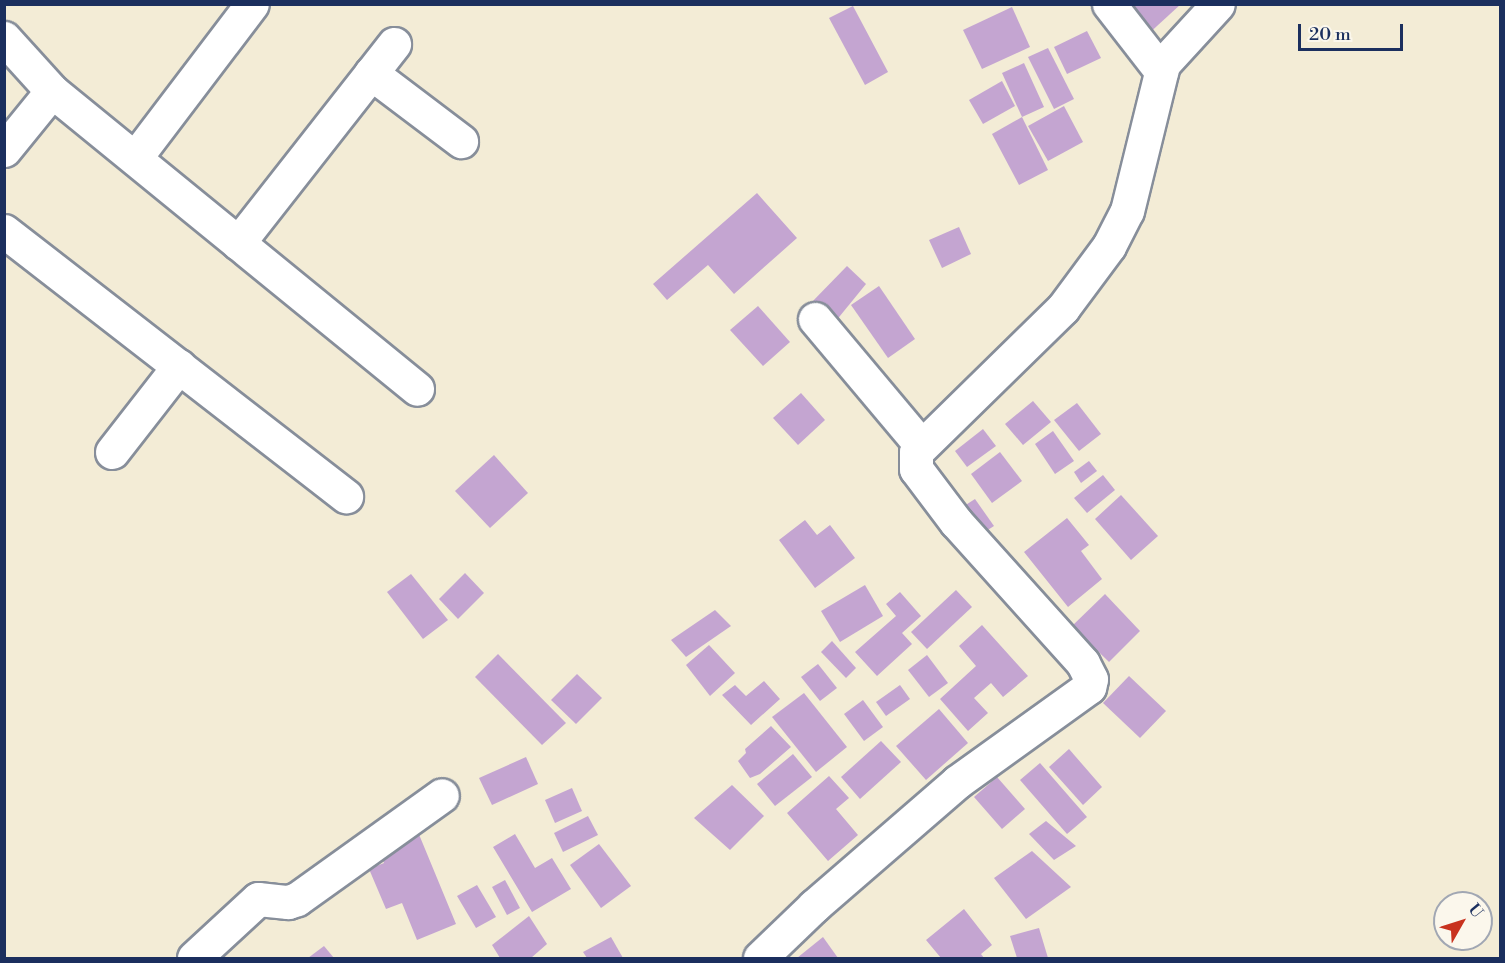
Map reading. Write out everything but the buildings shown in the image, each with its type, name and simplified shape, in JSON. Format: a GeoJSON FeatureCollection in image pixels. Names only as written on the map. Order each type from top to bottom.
{"type":"FeatureCollection","features":[{"type":"Feature","properties":{"kind":"street"},"geometry":{"type":"LineString","coordinates":[[135,158],[252,4]]}},
{"type":"Feature","properties":{"kind":"street"},"geometry":{"type":"LineString","coordinates":[[1109,4],[1161,71]]}},
{"type":"Feature","properties":{"kind":"street"},"geometry":{"type":"LineString","coordinates":[[760,958],[814,906],[957,782],[1089,687],[1091,679],[1083,663],[956,522],[916,469],[916,452],[920,444],[1063,308],[1109,246],[1127,211],[1163,64],[1218,4]]}},
{"type":"Feature","properties":{"kind":"street"},"geometry":{"type":"LineString","coordinates":[[4,38],[52,91],[417,389]]}},
{"type":"Feature","properties":{"kind":"street"},"geometry":{"type":"LineString","coordinates":[[238,243],[394,44]]}},
{"type":"Feature","properties":{"kind":"street"},"geometry":{"type":"LineString","coordinates":[[371,73],[461,141]]}},
{"type":"Feature","properties":{"kind":"street"},"geometry":{"type":"LineString","coordinates":[[4,150],[52,91]]}},
{"type":"Feature","properties":{"kind":"street"},"geometry":{"type":"LineString","coordinates":[[4,231],[346,496]]}},
{"type":"Feature","properties":{"kind":"street"},"geometry":{"type":"LineString","coordinates":[[815,319],[920,444]]}},
{"type":"Feature","properties":{"kind":"street"},"geometry":{"type":"LineString","coordinates":[[112,452],[179,366]]}},
{"type":"Feature","properties":{"kind":"street"},"geometry":{"type":"LineString","coordinates":[[194,958],[258,899],[288,902],[297,899],[442,795]]}}]}
